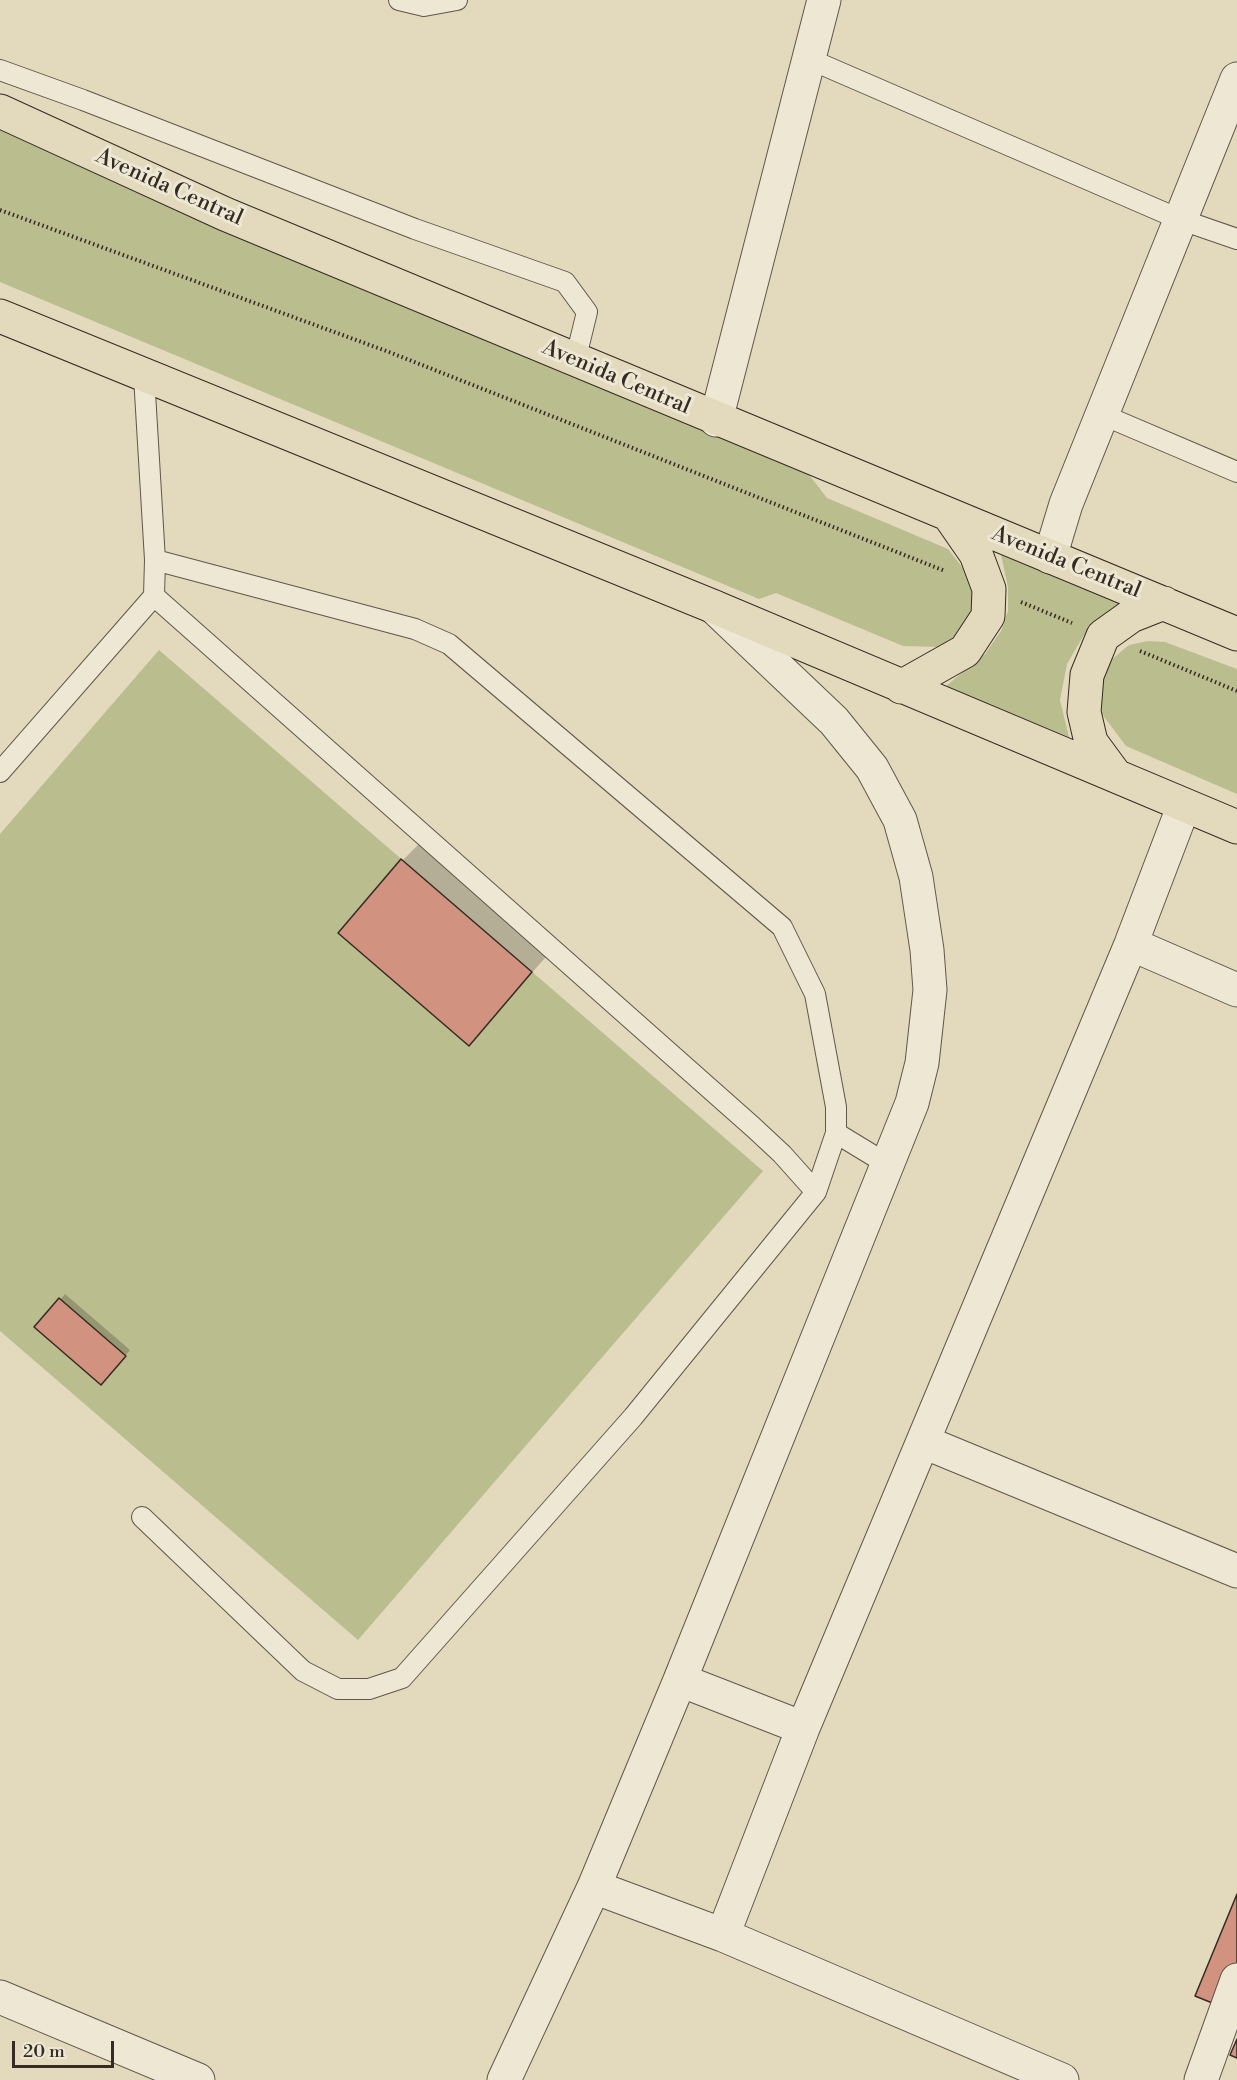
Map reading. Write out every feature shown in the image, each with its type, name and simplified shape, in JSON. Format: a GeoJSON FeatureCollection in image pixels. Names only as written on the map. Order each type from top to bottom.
{"type":"FeatureCollection","features":[{"type":"Feature","properties":{"kind":"main road","name":"Avenida Central"},"geometry":{"type":"LineString","coordinates":[[0,111],[225,214],[716,420],[1237,634]]}},
{"type":"Feature","properties":{"kind":"main road"},"geometry":{"type":"LineString","coordinates":[[0,316],[712,606],[1237,827]]}},
{"type":"Feature","properties":{"kind":"main road"},"geometry":{"type":"LineString","coordinates":[[901,687],[964,651],[988,616],[989,589],[976,555],[949,515]]}},
{"type":"Feature","properties":{"kind":"main road"},"geometry":{"type":"LineString","coordinates":[[1116,776],[1091,742],[1084,712],[1087,675],[1103,636],[1131,616],[1164,603]]}},
{"type":"Feature","properties":{"kind":"street"},"geometry":{"type":"LineString","coordinates":[[716,420],[824,0]]}},
{"type":"Feature","properties":{"kind":"street"},"geometry":{"type":"LineString","coordinates":[[1050,557],[1066,504],[1237,79]]}},
{"type":"Feature","properties":{"kind":"street"},"geometry":{"type":"LineString","coordinates":[[504,2080],[594,1887],[680,1680],[912,1103],[922,1063],[930,990],[916,877],[900,820],[872,768],[834,721],[712,606]]}},
{"type":"Feature","properties":{"kind":"street"},"geometry":{"type":"LineString","coordinates":[[723,1935],[803,1728],[1131,944],[1184,805]]}},
{"type":"Feature","properties":{"kind":"street"},"geometry":{"type":"LineString","coordinates":[[1131,944],[1237,990]]}},
{"type":"Feature","properties":{"kind":"street"},"geometry":{"type":"LineString","coordinates":[[924,1442],[1237,1571]]}},
{"type":"Feature","properties":{"kind":"street"},"geometry":{"type":"LineString","coordinates":[[680,1680],[803,1728]]}},
{"type":"Feature","properties":{"kind":"street"},"geometry":{"type":"LineString","coordinates":[[594,1887],[723,1935],[1062,2080]]}},
{"type":"Feature","properties":{"kind":"street"},"geometry":{"type":"LineString","coordinates":[[1201,2080],[1237,1980]]}},
{"type":"Feature","properties":{"kind":"street"},"geometry":{"type":"LineString","coordinates":[[0,1997],[198,2080]]}},
{"type":"Feature","properties":{"kind":"lane"},"geometry":{"type":"LineString","coordinates":[[399,0],[424,6],[457,0]]}},
{"type":"Feature","properties":{"kind":"lane"},"geometry":{"type":"LineString","coordinates":[[809,59],[1179,219],[1237,239]]}},
{"type":"Feature","properties":{"kind":"lane"},"geometry":{"type":"LineString","coordinates":[[0,70],[83,99],[415,228],[565,282],[587,312],[575,361]]}},
{"type":"Feature","properties":{"kind":"lane"},"geometry":{"type":"LineString","coordinates":[[0,772],[154,596],[155,560],[144,376]]}},
{"type":"Feature","properties":{"kind":"lane"},"geometry":{"type":"LineString","coordinates":[[1103,415],[1237,472]]}},
{"type":"Feature","properties":{"kind":"lane"},"geometry":{"type":"LineString","coordinates":[[142,1517],[303,1671],[338,1689],[369,1689],[402,1678],[633,1417],[816,1192],[836,1132],[834,1097],[815,994],[782,927],[449,644],[415,629],[155,560]]}},
{"type":"Feature","properties":{"kind":"lane"},"geometry":{"type":"LineString","coordinates":[[154,596],[760,1134],[816,1192]]}},
{"type":"Feature","properties":{"kind":"lane"},"geometry":{"type":"LineString","coordinates":[[836,1132],[886,1164]]}},
{"type":"Feature","properties":{"kind":"path"},"geometry":{"type":"LineString","coordinates":[[0,210],[389,352],[989,589],[1237,691]]}},
{"type":"Feature","properties":{"kind":"green space"},"geometry":{"type":"Polygon","coordinates":[[[0,127],[800,463],[827,498],[948,549],[973,581],[977,603],[959,636],[942,647],[903,646],[776,593],[759,599],[0,282],[0,127]]]}},
{"type":"Feature","properties":{"kind":"green space"},"geometry":{"type":"Polygon","coordinates":[[[1001,555],[1125,605],[1084,635],[1067,664],[1060,700],[1069,737],[946,686],[985,654],[1001,631],[1008,611],[1008,587],[1001,555]]]}},
{"type":"Feature","properties":{"kind":"green space"},"geometry":{"type":"Polygon","coordinates":[[[1148,641],[1165,642],[1237,669],[1237,794],[1126,746],[1099,710],[1103,674],[1111,660],[1129,645],[1148,641]]]}},
{"type":"Feature","properties":{"kind":"green space"},"geometry":{"type":"Polygon","coordinates":[[[159,650],[763,1171],[358,1640],[0,1331],[0,834],[159,650]]]}},
{"type":"Feature","properties":{"kind":"building"},"geometry":{"type":"Polygon","coordinates":[[[401,859],[532,972],[469,1046],[338,933],[401,859]]]}},
{"type":"Feature","properties":{"kind":"building"},"geometry":{"type":"Polygon","coordinates":[[[59,1298],[126,1356],[101,1385],[34,1327],[59,1298]]]}},
{"type":"Feature","properties":{"kind":"building"},"geometry":{"type":"Polygon","coordinates":[[[1237,1894],[1237,2013],[1195,1996],[1237,1894]]]}},
{"type":"Feature","properties":{"kind":"building"},"geometry":{"type":"Polygon","coordinates":[[[1237,2039],[1237,2058],[1230,2055],[1237,2039]]]}}]}
